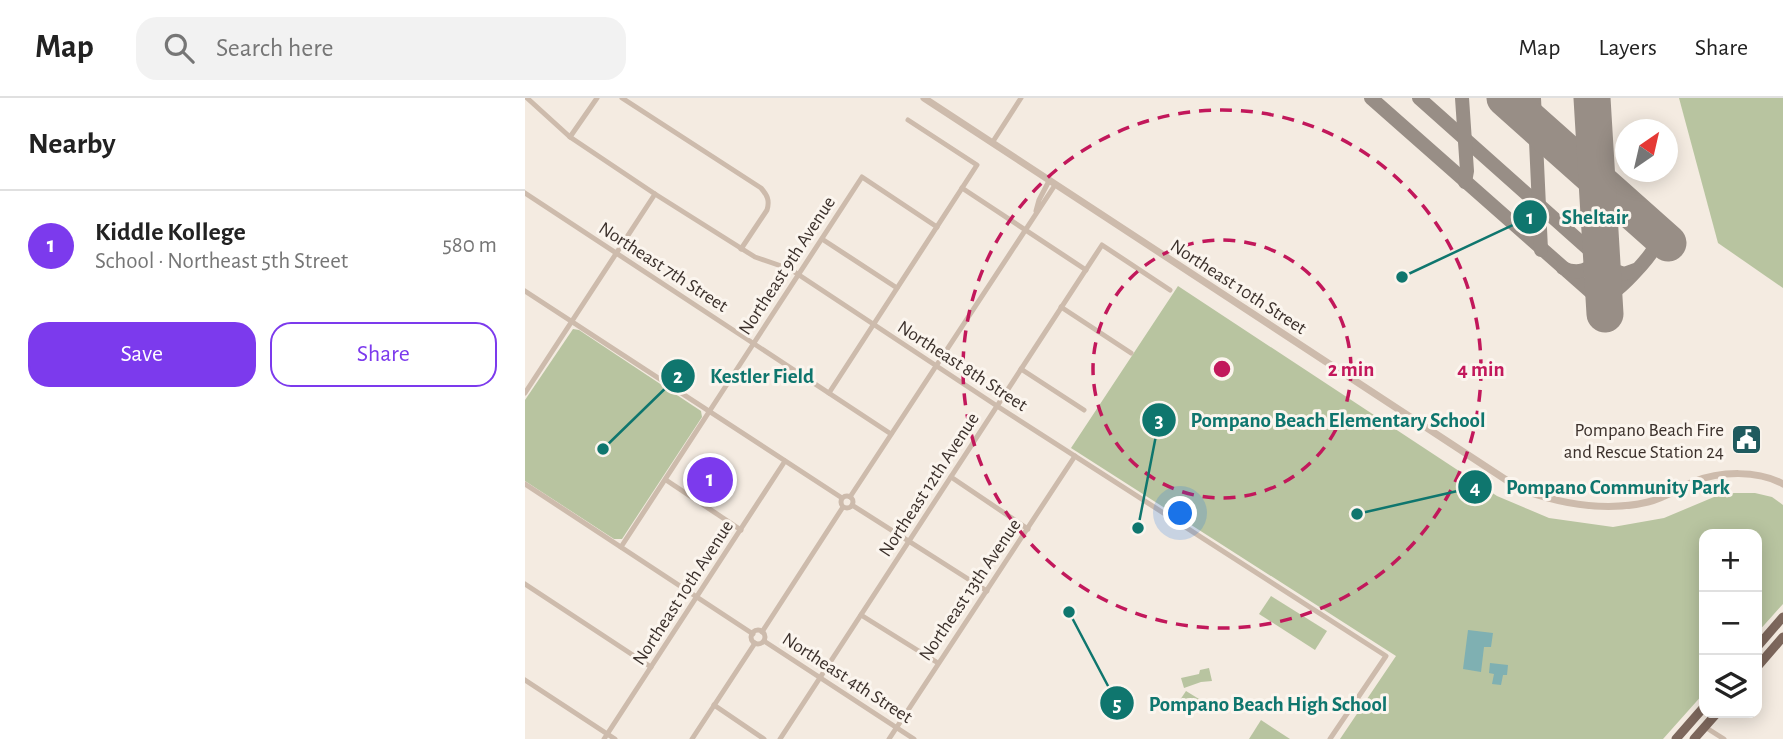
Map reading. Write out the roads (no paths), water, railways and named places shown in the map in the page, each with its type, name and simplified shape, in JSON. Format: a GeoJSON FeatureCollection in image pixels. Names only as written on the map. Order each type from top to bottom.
{"type":"FeatureCollection","features":[{"type":"Feature","properties":{"kind":"main road"},"geometry":{"type":"LineString","coordinates":[[1762,641],[1783,617]]}},
{"type":"Feature","properties":{"kind":"main road"},"geometry":{"type":"LineString","coordinates":[[1762,661],[1783,638]]}},
{"type":"Feature","properties":{"kind":"main road"},"geometry":{"type":"LineString","coordinates":[[1676,739],[1699,713]]}},
{"type":"Feature","properties":{"kind":"main road"},"geometry":{"type":"LineString","coordinates":[[1705,718],[1705,727]]}},
{"type":"Feature","properties":{"kind":"main road"},"geometry":{"type":"LineString","coordinates":[[1694,739],[1713,718]]}},
{"type":"Feature","properties":{"kind":"street","name":"Northeast 8th Street"},"geometry":{"type":"LineString","coordinates":[[527,98],[570,137],[655,194],[755,257],[783,265],[1386,656],[1331,739]]}},
{"type":"Feature","properties":{"kind":"street"},"geometry":{"type":"LineString","coordinates":[[570,137],[597,98]]}},
{"type":"Feature","properties":{"kind":"street"},"geometry":{"type":"LineString","coordinates":[[622,98],[761,188],[769,203],[767,210],[741,249]]}},
{"type":"Feature","properties":{"kind":"street","name":"Northeast 10th Street"},"geometry":{"type":"LineString","coordinates":[[924,98],[1520,489],[1547,499],[1583,505],[1617,506],[1649,502],[1696,481],[1741,472],[1783,484]]}},
{"type":"Feature","properties":{"kind":"street"},"geometry":{"type":"LineString","coordinates":[[992,143],[1021,98]]}},
{"type":"Feature","properties":{"kind":"street"},"geometry":{"type":"LineString","coordinates":[[829,393],[977,165],[908,120]]}},
{"type":"Feature","properties":{"kind":"street","name":"Northeast 9th Avenue"},"geometry":{"type":"LineString","coordinates":[[621,547],[862,177],[937,227]]}},
{"type":"Feature","properties":{"kind":"street"},"geometry":{"type":"LineString","coordinates":[[525,291],[842,498],[850,497],[1035,214],[1039,200],[1052,183]]}},
{"type":"Feature","properties":{"kind":"street"},"geometry":{"type":"LineString","coordinates":[[962,188],[1086,270]]}},
{"type":"Feature","properties":{"kind":"street","name":"Northeast 7th Street"},"geometry":{"type":"LineString","coordinates":[[525,193],[891,434]]}},
{"type":"Feature","properties":{"kind":"street"},"geometry":{"type":"LineString","coordinates":[[526,390],[655,194]]}},
{"type":"Feature","properties":{"kind":"street"},"geometry":{"type":"LineString","coordinates":[[822,239],[897,288]]}},
{"type":"Feature","properties":{"kind":"street","name":"Northeast 12th Avenue"},"geometry":{"type":"LineString","coordinates":[[781,739],[1102,245],[1170,290]]}},
{"type":"Feature","properties":{"kind":"street"},"geometry":{"type":"LineString","coordinates":[[1061,307],[1131,353]]}},
{"type":"Feature","properties":{"kind":"street"},"geometry":{"type":"LineString","coordinates":[[1021,369],[1084,410]]}},
{"type":"Feature","properties":{"kind":"street","name":"Northeast 13th Avenue"},"geometry":{"type":"LineString","coordinates":[[889,739],[1075,456]]}},
{"type":"Feature","properties":{"kind":"street","name":"Northeast 10th Avenue"},"geometry":{"type":"LineString","coordinates":[[605,737],[785,461]]}},
{"type":"Feature","properties":{"kind":"street"},"geometry":{"type":"LineString","coordinates":[[951,477],[1028,529]]}},
{"type":"Feature","properties":{"kind":"street"},"geometry":{"type":"LineString","coordinates":[[666,480],[741,530]]}},
{"type":"Feature","properties":{"kind":"street","name":"Northeast 4th Street"},"geometry":{"type":"LineString","coordinates":[[525,484],[753,634]]}},
{"type":"Feature","properties":{"kind":"street"},"geometry":{"type":"LineString","coordinates":[[850,497],[853,500],[852,505]]}},
{"type":"Feature","properties":{"kind":"street"},"geometry":{"type":"LineString","coordinates":[[755,643],[753,634],[762,632],[843,507],[842,498]]}},
{"type":"Feature","properties":{"kind":"street"},"geometry":{"type":"LineString","coordinates":[[852,505],[987,591]]}},
{"type":"Feature","properties":{"kind":"street"},"geometry":{"type":"LineString","coordinates":[[843,507],[852,505]]}},
{"type":"Feature","properties":{"kind":"street"},"geometry":{"type":"LineString","coordinates":[[525,583],[651,667]]}},
{"type":"Feature","properties":{"kind":"street"},"geometry":{"type":"LineString","coordinates":[[861,615],[938,663]]}},
{"type":"Feature","properties":{"kind":"street"},"geometry":{"type":"LineString","coordinates":[[755,643],[761,644],[764,641],[762,632]]}},
{"type":"Feature","properties":{"kind":"street","name":"Northeast 4th Street"},"geometry":{"type":"LineString","coordinates":[[764,641],[914,739]]}},
{"type":"Feature","properties":{"kind":"street"},"geometry":{"type":"LineString","coordinates":[[692,739],[755,643]]}},
{"type":"Feature","properties":{"kind":"street"},"geometry":{"type":"LineString","coordinates":[[525,680],[605,737],[615,739]]}},
{"type":"Feature","properties":{"kind":"street"},"geometry":{"type":"LineString","coordinates":[[714,705],[764,739]]}},
{"type":"Feature","properties":{"kind":"street"},"geometry":{"type":"LineString","coordinates":[[1705,727],[1724,739]]}},
{"type":"Feature","properties":{"kind":"water"},"geometry":{"type":"Polygon","coordinates":[[[1468,630],[1493,633],[1491,647],[1484,647],[1481,672],[1463,669],[1468,630]]]}},
{"type":"Feature","properties":{"kind":"water"},"geometry":{"type":"Polygon","coordinates":[[[1490,663],[1508,665],[1507,675],[1503,675],[1501,685],[1492,684],[1494,674],[1489,673],[1490,663]]]}},
{"type":"Feature","properties":{"kind":"place","name":"Sheltair"},"geometry":{"type":"Point","coordinates":[1402,277]}},
{"type":"Feature","properties":{"kind":"place","name":"Pompano Beach Fire and Rescue Station 24"},"geometry":{"type":"Point","coordinates":[1747,440]}},
{"type":"Feature","properties":{"kind":"place","name":"Kestler Field"},"geometry":{"type":"Point","coordinates":[603,449]}},
{"type":"Feature","properties":{"kind":"place","name":"Kiddle Kollege"},"geometry":{"type":"Point","coordinates":[710,480]}},
{"type":"Feature","properties":{"kind":"place","name":"Pompano Community Park"},"geometry":{"type":"Point","coordinates":[1357,514]}},
{"type":"Feature","properties":{"kind":"place","name":"Pompano Beach Elementary School"},"geometry":{"type":"Point","coordinates":[1138,528]}},
{"type":"Feature","properties":{"kind":"place","name":"Pompano Beach High School"},"geometry":{"type":"Point","coordinates":[1069,612]}}]}
